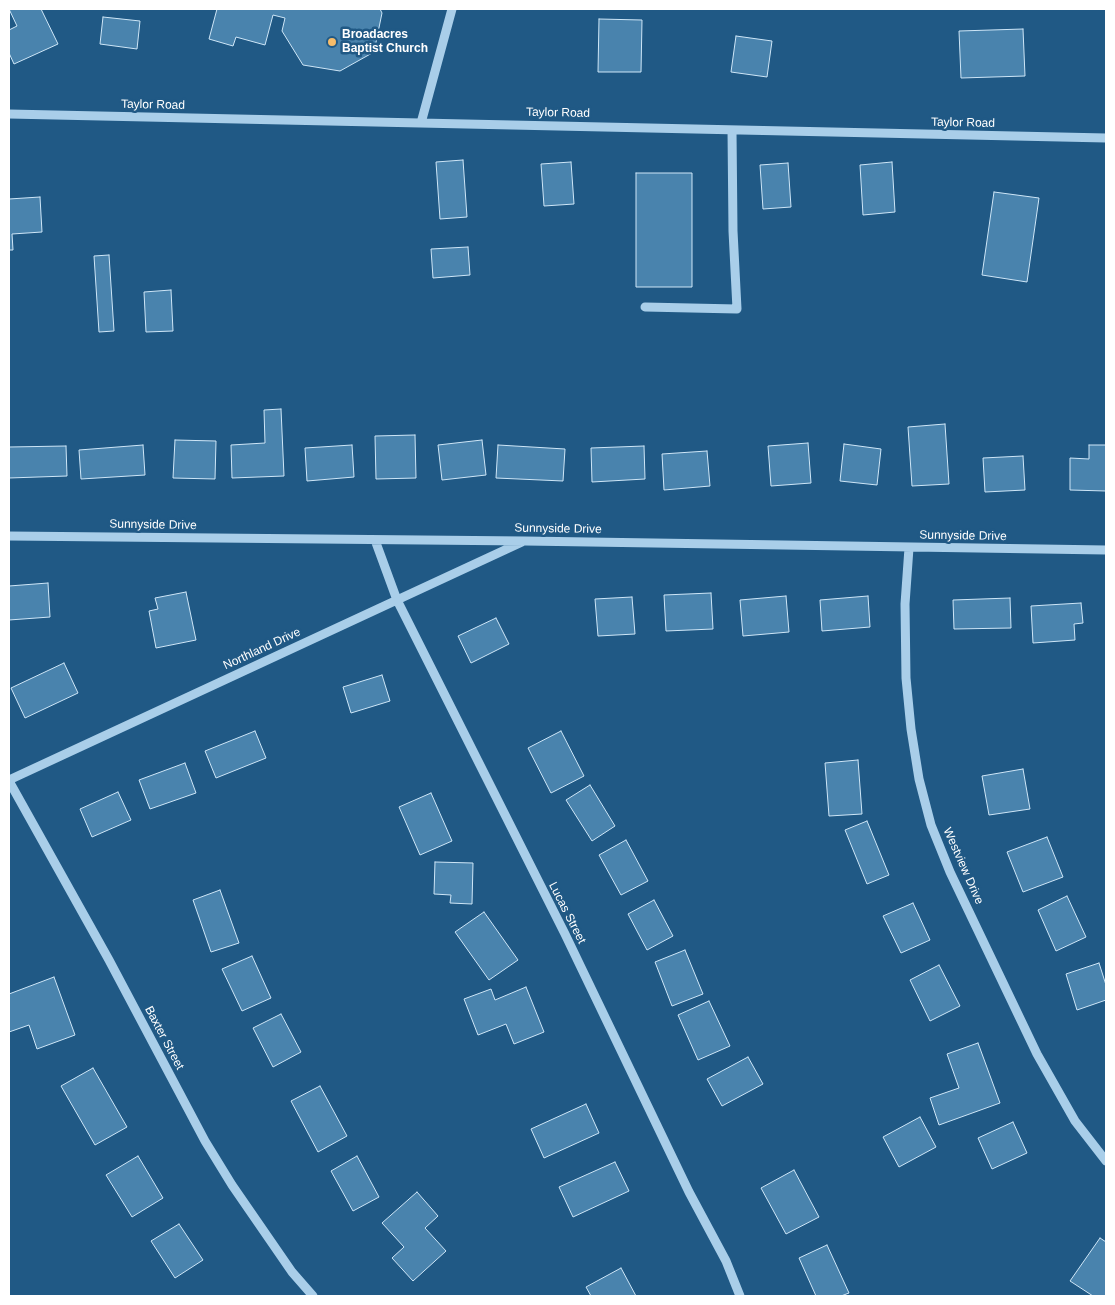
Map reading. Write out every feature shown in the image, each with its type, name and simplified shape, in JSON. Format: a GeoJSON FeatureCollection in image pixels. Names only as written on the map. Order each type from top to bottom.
{"type":"FeatureCollection","features":[{"type":"Feature","properties":{"kind":"street"},"geometry":{"type":"LineString","coordinates":[[420,122],[452,9]]}},
{"type":"Feature","properties":{"kind":"street","name":"Taylor Road"},"geometry":{"type":"LineString","coordinates":[[9,114],[1106,138]]}},
{"type":"Feature","properties":{"kind":"street"},"geometry":{"type":"LineString","coordinates":[[645,307],[737,309],[733,222],[732,130]]}},
{"type":"Feature","properties":{"kind":"street","name":"Sunnyside Drive"},"geometry":{"type":"LineString","coordinates":[[9,536],[525,541],[1106,550]]}},
{"type":"Feature","properties":{"kind":"street","name":"Lucas Street"},"geometry":{"type":"LineString","coordinates":[[375,540],[398,600],[565,934],[689,1192],[726,1261],[740,1296]]}},
{"type":"Feature","properties":{"kind":"street","name":"Northland Drive"},"geometry":{"type":"LineString","coordinates":[[9,781],[525,541]]}},
{"type":"Feature","properties":{"kind":"street","name":"Westview Drive"},"geometry":{"type":"LineString","coordinates":[[909,548],[905,604],[906,678],[911,729],[919,779],[932,824],[950,872],[1037,1054],[1075,1121],[1106,1161]]}},
{"type":"Feature","properties":{"kind":"street","name":"Baxter Street"},"geometry":{"type":"LineString","coordinates":[[9,781],[109,960],[205,1141],[232,1185],[286,1264],[313,1296]]}},
{"type":"Feature","properties":{"kind":"building"},"geometry":{"type":"Polygon","coordinates":[[[9,9],[41,9],[58,44],[14,64],[9,53],[9,30],[17,26],[9,9]]]}},
{"type":"Feature","properties":{"kind":"building","name":"Broadacres Baptist Church"},"geometry":{"type":"Polygon","coordinates":[[[217,9],[380,9],[382,13],[374,52],[340,71],[303,65],[282,31],[285,18],[273,15],[265,45],[236,37],[233,46],[209,39],[217,9]]]}},
{"type":"Feature","properties":{"kind":"building"},"geometry":{"type":"Polygon","coordinates":[[[103,17],[140,21],[137,49],[100,44],[103,17]]]}},
{"type":"Feature","properties":{"kind":"building"},"geometry":{"type":"Polygon","coordinates":[[[599,19],[642,20],[641,72],[598,72],[599,19]]]}},
{"type":"Feature","properties":{"kind":"building"},"geometry":{"type":"Polygon","coordinates":[[[1023,29],[1025,76],[961,78],[959,31],[1023,29]]]}},
{"type":"Feature","properties":{"kind":"building"},"geometry":{"type":"Polygon","coordinates":[[[736,36],[772,41],[767,77],[731,72],[736,36]]]}},
{"type":"Feature","properties":{"kind":"building"},"geometry":{"type":"Polygon","coordinates":[[[463,160],[467,217],[440,219],[436,162],[463,160]]]}},
{"type":"Feature","properties":{"kind":"building"},"geometry":{"type":"Polygon","coordinates":[[[571,162],[574,204],[544,206],[541,164],[571,162]]]}},
{"type":"Feature","properties":{"kind":"building"},"geometry":{"type":"Polygon","coordinates":[[[892,162],[895,212],[863,215],[860,165],[892,162]]]}},
{"type":"Feature","properties":{"kind":"building"},"geometry":{"type":"Polygon","coordinates":[[[788,163],[791,207],[763,209],[760,165],[788,163]]]}},
{"type":"Feature","properties":{"kind":"building"},"geometry":{"type":"Polygon","coordinates":[[[636,173],[692,173],[692,287],[636,287],[636,173]]]}},
{"type":"Feature","properties":{"kind":"building"},"geometry":{"type":"Polygon","coordinates":[[[994,192],[1039,198],[1027,282],[982,275],[994,192]]]}},
{"type":"Feature","properties":{"kind":"building"},"geometry":{"type":"Polygon","coordinates":[[[40,197],[42,232],[12,234],[13,250],[9,250],[9,199],[40,197]]]}},
{"type":"Feature","properties":{"kind":"building"},"geometry":{"type":"Polygon","coordinates":[[[468,247],[470,275],[433,278],[431,249],[468,247]]]}},
{"type":"Feature","properties":{"kind":"building"},"geometry":{"type":"Polygon","coordinates":[[[109,255],[114,331],[99,332],[94,256],[109,255]]]}},
{"type":"Feature","properties":{"kind":"building"},"geometry":{"type":"Polygon","coordinates":[[[171,290],[173,331],[146,332],[144,292],[171,290]]]}},
{"type":"Feature","properties":{"kind":"building"},"geometry":{"type":"Polygon","coordinates":[[[281,409],[284,476],[232,478],[231,445],[265,443],[264,410],[281,409]]]}},
{"type":"Feature","properties":{"kind":"building"},"geometry":{"type":"Polygon","coordinates":[[[945,424],[949,484],[912,486],[908,427],[945,424]]]}},
{"type":"Feature","properties":{"kind":"building"},"geometry":{"type":"Polygon","coordinates":[[[415,435],[416,478],[376,479],[375,436],[415,435]]]}},
{"type":"Feature","properties":{"kind":"building"},"geometry":{"type":"Polygon","coordinates":[[[175,440],[216,441],[215,479],[173,478],[175,440]]]}},
{"type":"Feature","properties":{"kind":"building"},"geometry":{"type":"Polygon","coordinates":[[[482,440],[486,475],[442,480],[438,445],[482,440]]]}},
{"type":"Feature","properties":{"kind":"building"},"geometry":{"type":"Polygon","coordinates":[[[808,443],[811,483],[771,486],[768,446],[808,443]]]}},
{"type":"Feature","properties":{"kind":"building"},"geometry":{"type":"Polygon","coordinates":[[[844,444],[881,449],[877,485],[840,481],[844,444]]]}},
{"type":"Feature","properties":{"kind":"building"},"geometry":{"type":"Polygon","coordinates":[[[143,445],[145,475],[81,479],[79,450],[143,445]]]}},
{"type":"Feature","properties":{"kind":"building"},"geometry":{"type":"Polygon","coordinates":[[[352,445],[354,477],[307,481],[305,448],[352,445]]]}},
{"type":"Feature","properties":{"kind":"building"},"geometry":{"type":"Polygon","coordinates":[[[498,445],[565,449],[563,481],[496,478],[498,445]]]}},
{"type":"Feature","properties":{"kind":"building"},"geometry":{"type":"Polygon","coordinates":[[[1089,445],[1106,445],[1106,491],[1070,490],[1070,458],[1089,459],[1089,445]]]}},
{"type":"Feature","properties":{"kind":"building"},"geometry":{"type":"Polygon","coordinates":[[[66,446],[67,476],[9,478],[9,447],[66,446]]]}},
{"type":"Feature","properties":{"kind":"building"},"geometry":{"type":"Polygon","coordinates":[[[644,446],[645,479],[592,482],[591,448],[644,446]]]}},
{"type":"Feature","properties":{"kind":"building"},"geometry":{"type":"Polygon","coordinates":[[[707,451],[710,486],[664,490],[662,454],[707,451]]]}},
{"type":"Feature","properties":{"kind":"building"},"geometry":{"type":"Polygon","coordinates":[[[1023,456],[1025,490],[985,492],[983,458],[1023,456]]]}},
{"type":"Feature","properties":{"kind":"building"},"geometry":{"type":"Polygon","coordinates":[[[48,583],[50,617],[9,620],[9,586],[48,583]]]}},
{"type":"Feature","properties":{"kind":"building"},"geometry":{"type":"Polygon","coordinates":[[[186,592],[196,640],[156,648],[149,611],[158,609],[155,598],[186,592]]]}},
{"type":"Feature","properties":{"kind":"building"},"geometry":{"type":"Polygon","coordinates":[[[711,593],[713,629],[666,631],[664,595],[711,593]]]}},
{"type":"Feature","properties":{"kind":"building"},"geometry":{"type":"Polygon","coordinates":[[[786,596],[789,632],[743,636],[740,600],[786,596]]]}},
{"type":"Feature","properties":{"kind":"building"},"geometry":{"type":"Polygon","coordinates":[[[868,596],[870,627],[822,631],[820,600],[868,596]]]}},
{"type":"Feature","properties":{"kind":"building"},"geometry":{"type":"Polygon","coordinates":[[[632,597],[635,634],[598,636],[595,599],[632,597]]]}},
{"type":"Feature","properties":{"kind":"building"},"geometry":{"type":"Polygon","coordinates":[[[1010,598],[1011,628],[954,629],[953,600],[1010,598]]]}},
{"type":"Feature","properties":{"kind":"building"},"geometry":{"type":"Polygon","coordinates":[[[1081,603],[1083,623],[1074,624],[1075,640],[1033,643],[1031,606],[1081,603]]]}},
{"type":"Feature","properties":{"kind":"building"},"geometry":{"type":"Polygon","coordinates":[[[496,618],[509,644],[471,663],[458,636],[496,618]]]}},
{"type":"Feature","properties":{"kind":"building"},"geometry":{"type":"Polygon","coordinates":[[[64,663],[78,693],[25,718],[11,688],[64,663]]]}},
{"type":"Feature","properties":{"kind":"building"},"geometry":{"type":"Polygon","coordinates":[[[382,675],[390,701],[351,713],[343,687],[382,675]]]}},
{"type":"Feature","properties":{"kind":"building"},"geometry":{"type":"Polygon","coordinates":[[[255,731],[266,758],[216,778],[205,751],[255,731]]]}},
{"type":"Feature","properties":{"kind":"building"},"geometry":{"type":"Polygon","coordinates":[[[561,731],[584,776],[551,793],[528,748],[561,731]]]}},
{"type":"Feature","properties":{"kind":"building"},"geometry":{"type":"Polygon","coordinates":[[[858,760],[862,814],[829,816],[825,763],[858,760]]]}},
{"type":"Feature","properties":{"kind":"building"},"geometry":{"type":"Polygon","coordinates":[[[185,763],[196,793],[150,809],[139,780],[185,763]]]}},
{"type":"Feature","properties":{"kind":"building"},"geometry":{"type":"Polygon","coordinates":[[[1023,769],[1030,809],[989,815],[982,776],[1023,769]]]}},
{"type":"Feature","properties":{"kind":"building"},"geometry":{"type":"Polygon","coordinates":[[[590,785],[615,826],[592,841],[566,800],[590,785]]]}},
{"type":"Feature","properties":{"kind":"building"},"geometry":{"type":"Polygon","coordinates":[[[118,792],[131,820],[92,837],[80,809],[118,792]]]}},
{"type":"Feature","properties":{"kind":"building"},"geometry":{"type":"Polygon","coordinates":[[[431,793],[452,841],[420,855],[399,807],[431,793]]]}},
{"type":"Feature","properties":{"kind":"building"},"geometry":{"type":"Polygon","coordinates":[[[867,821],[889,875],[867,884],[845,830],[867,821]]]}},
{"type":"Feature","properties":{"kind":"building"},"geometry":{"type":"Polygon","coordinates":[[[1047,837],[1063,877],[1023,892],[1007,852],[1047,837]]]}},
{"type":"Feature","properties":{"kind":"building"},"geometry":{"type":"Polygon","coordinates":[[[626,840],[648,881],[621,895],[599,855],[626,840]]]}},
{"type":"Feature","properties":{"kind":"building"},"geometry":{"type":"Polygon","coordinates":[[[435,862],[473,863],[472,904],[450,903],[451,895],[434,894],[435,862]]]}},
{"type":"Feature","properties":{"kind":"building"},"geometry":{"type":"Polygon","coordinates":[[[220,890],[239,943],[211,952],[193,900],[220,890]]]}},
{"type":"Feature","properties":{"kind":"building"},"geometry":{"type":"Polygon","coordinates":[[[1067,896],[1086,937],[1056,951],[1038,910],[1067,896]]]}},
{"type":"Feature","properties":{"kind":"building"},"geometry":{"type":"Polygon","coordinates":[[[654,900],[673,936],[647,950],[628,914],[654,900]]]}},
{"type":"Feature","properties":{"kind":"building"},"geometry":{"type":"Polygon","coordinates":[[[913,903],[930,940],[901,953],[883,916],[913,903]]]}},
{"type":"Feature","properties":{"kind":"building"},"geometry":{"type":"Polygon","coordinates":[[[484,912],[518,960],[489,980],[455,932],[484,912]]]}},
{"type":"Feature","properties":{"kind":"building"},"geometry":{"type":"Polygon","coordinates":[[[685,950],[703,994],[672,1006],[655,962],[685,950]]]}},
{"type":"Feature","properties":{"kind":"building"},"geometry":{"type":"Polygon","coordinates":[[[252,956],[271,998],[242,1011],[222,969],[252,956]]]}},
{"type":"Feature","properties":{"kind":"building"},"geometry":{"type":"Polygon","coordinates":[[[1099,963],[1106,985],[1106,1000],[1077,1010],[1066,974],[1099,963]]]}},
{"type":"Feature","properties":{"kind":"building"},"geometry":{"type":"Polygon","coordinates":[[[939,965],[960,1006],[930,1021],[910,980],[939,965]]]}},
{"type":"Feature","properties":{"kind":"building"},"geometry":{"type":"Polygon","coordinates":[[[54,977],[75,1035],[37,1049],[29,1025],[9,1032],[9,994],[54,977]]]}},
{"type":"Feature","properties":{"kind":"building"},"geometry":{"type":"Polygon","coordinates":[[[526,987],[544,1032],[514,1044],[506,1024],[478,1035],[464,999],[491,989],[495,1000],[526,987]]]}},
{"type":"Feature","properties":{"kind":"building"},"geometry":{"type":"Polygon","coordinates":[[[709,1001],[730,1046],[698,1060],[678,1015],[709,1001]]]}},
{"type":"Feature","properties":{"kind":"building"},"geometry":{"type":"Polygon","coordinates":[[[281,1014],[301,1052],[273,1067],[253,1028],[281,1014]]]}},
{"type":"Feature","properties":{"kind":"building"},"geometry":{"type":"Polygon","coordinates":[[[978,1043],[1000,1103],[939,1125],[930,1098],[959,1088],[947,1054],[978,1043]]]}},
{"type":"Feature","properties":{"kind":"building"},"geometry":{"type":"Polygon","coordinates":[[[748,1057],[763,1084],[722,1106],[707,1079],[748,1057]]]}},
{"type":"Feature","properties":{"kind":"building"},"geometry":{"type":"Polygon","coordinates":[[[93,1068],[127,1127],[95,1145],[61,1086],[93,1068]]]}},
{"type":"Feature","properties":{"kind":"building"},"geometry":{"type":"Polygon","coordinates":[[[320,1086],[347,1136],[318,1152],[291,1101],[320,1086]]]}},
{"type":"Feature","properties":{"kind":"building"},"geometry":{"type":"Polygon","coordinates":[[[586,1104],[599,1133],[544,1158],[531,1129],[586,1104]]]}},
{"type":"Feature","properties":{"kind":"building"},"geometry":{"type":"Polygon","coordinates":[[[920,1117],[936,1147],[899,1167],[883,1137],[920,1117]]]}},
{"type":"Feature","properties":{"kind":"building"},"geometry":{"type":"Polygon","coordinates":[[[1013,1122],[1027,1153],[992,1169],[978,1138],[1013,1122]]]}},
{"type":"Feature","properties":{"kind":"building"},"geometry":{"type":"Polygon","coordinates":[[[138,1156],[163,1198],[132,1217],[106,1175],[138,1156]]]}},
{"type":"Feature","properties":{"kind":"building"},"geometry":{"type":"Polygon","coordinates":[[[357,1156],[379,1197],[353,1211],[331,1171],[357,1156]]]}},
{"type":"Feature","properties":{"kind":"building"},"geometry":{"type":"Polygon","coordinates":[[[615,1162],[629,1191],[573,1217],[559,1187],[615,1162]]]}},
{"type":"Feature","properties":{"kind":"building"},"geometry":{"type":"Polygon","coordinates":[[[794,1170],[819,1217],[786,1234],[761,1188],[794,1170]]]}},
{"type":"Feature","properties":{"kind":"building"},"geometry":{"type":"Polygon","coordinates":[[[417,1192],[438,1216],[425,1228],[446,1251],[413,1281],[392,1258],[404,1247],[382,1223],[417,1192]]]}},
{"type":"Feature","properties":{"kind":"building"},"geometry":{"type":"Polygon","coordinates":[[[179,1224],[203,1260],[175,1278],[151,1241],[179,1224]]]}},
{"type":"Feature","properties":{"kind":"building"},"geometry":{"type":"Polygon","coordinates":[[[1100,1238],[1106,1242],[1106,1296],[1093,1296],[1070,1281],[1100,1238]]]}},
{"type":"Feature","properties":{"kind":"building"},"geometry":{"type":"Polygon","coordinates":[[[827,1245],[849,1293],[841,1296],[816,1296],[799,1258],[827,1245]]]}},
{"type":"Feature","properties":{"kind":"building"},"geometry":{"type":"Polygon","coordinates":[[[621,1268],[636,1296],[591,1296],[586,1287],[621,1268]]]}},
{"type":"Feature","properties":{"kind":"place","name":"Broadacres Baptist Church"},"geometry":{"type":"Point","coordinates":[332,42]}}]}
